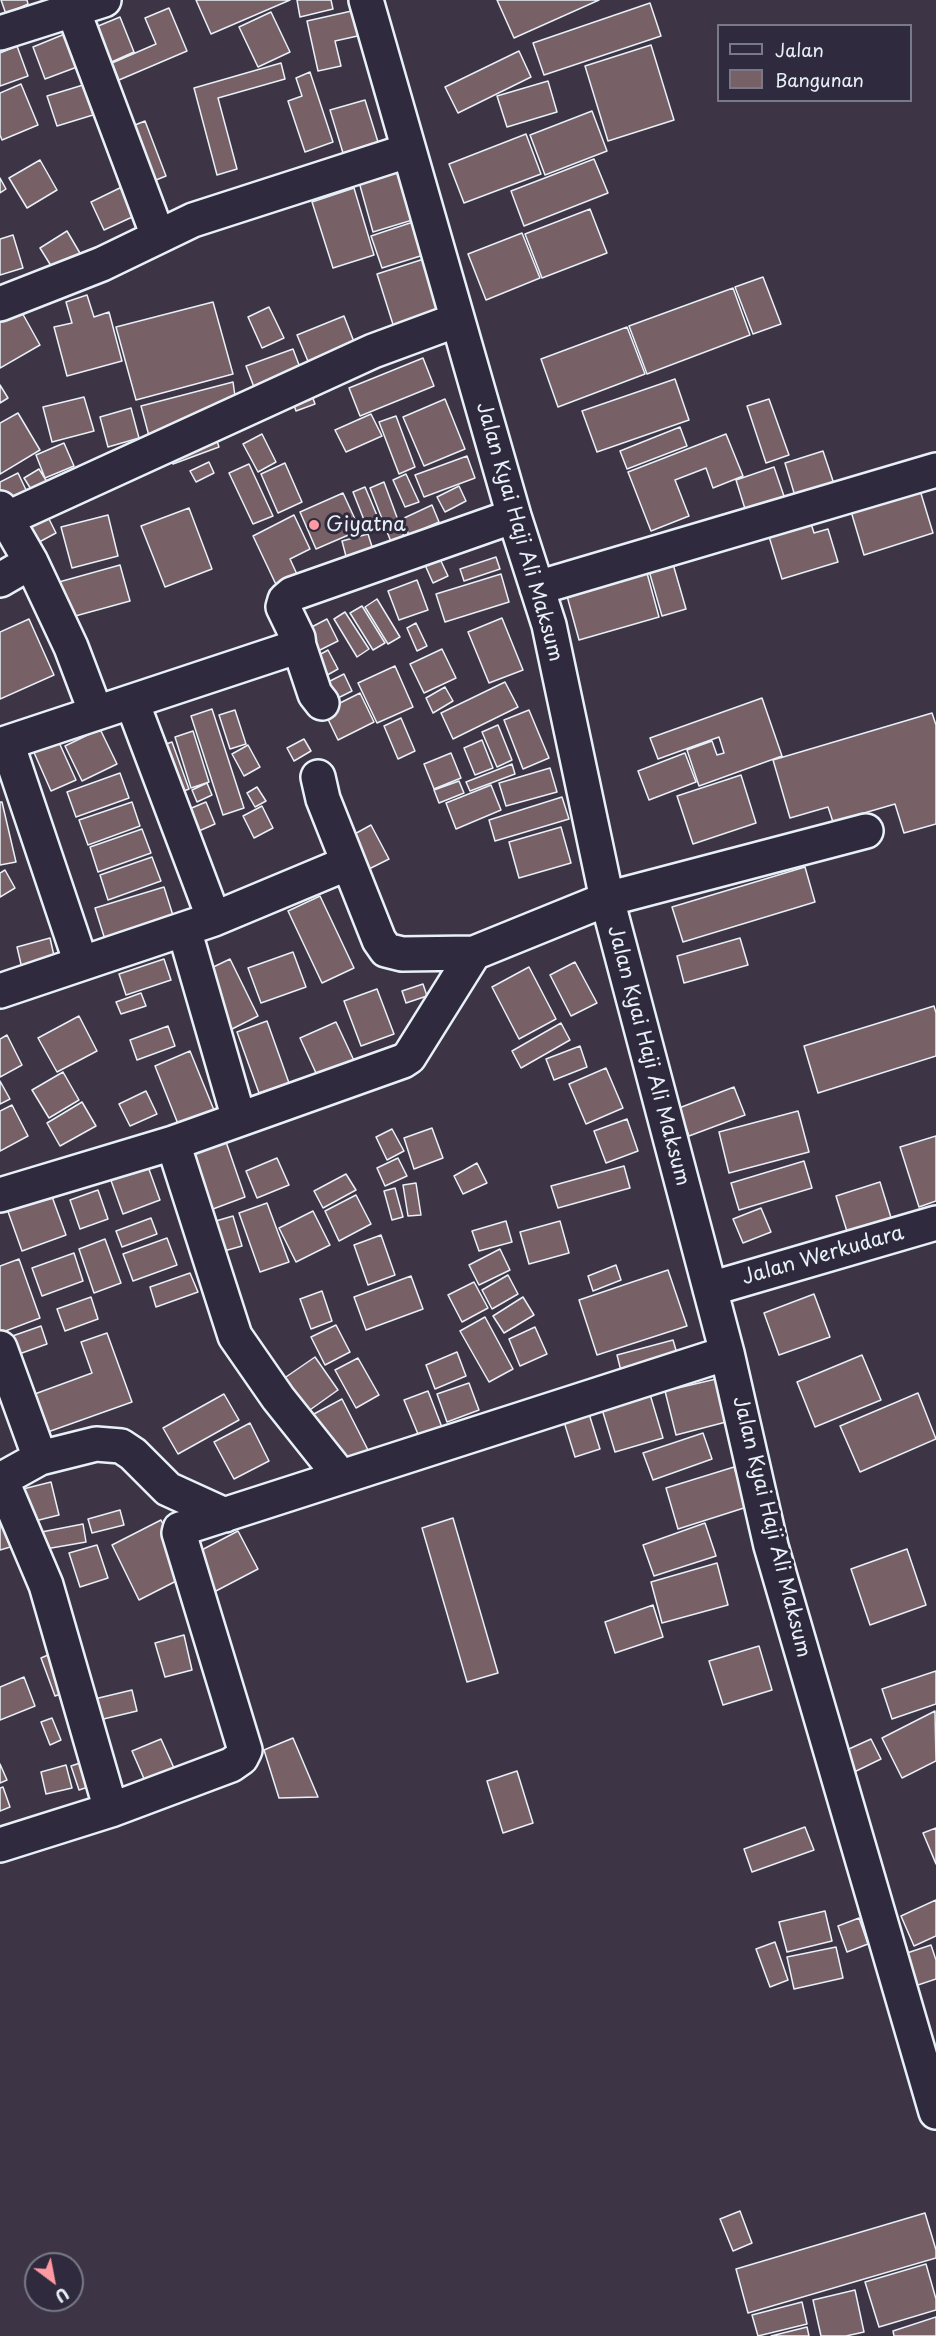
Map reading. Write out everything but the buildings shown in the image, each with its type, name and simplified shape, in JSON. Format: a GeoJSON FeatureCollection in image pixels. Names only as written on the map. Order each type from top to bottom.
{"type":"FeatureCollection","features":[{"type":"Feature","properties":{"kind":"street"},"geometry":{"type":"LineString","coordinates":[[0,31],[104,0]]}},
{"type":"Feature","properties":{"kind":"street","name":"Jalan Kyai Haji Ali Maksum"},"geometry":{"type":"LineString","coordinates":[[366,0],[514,516],[549,625],[607,899],[728,1353],[771,1546],[936,2112]]}},
{"type":"Feature","properties":{"kind":"street"},"geometry":{"type":"LineString","coordinates":[[73,10],[158,236]]}},
{"type":"Feature","properties":{"kind":"street"},"geometry":{"type":"LineString","coordinates":[[0,304],[102,264],[193,220],[408,151]]}},
{"type":"Feature","properties":{"kind":"street"},"geometry":{"type":"LineString","coordinates":[[96,713],[71,647],[31,562],[3,514],[373,351],[457,320]]}},
{"type":"Feature","properties":{"kind":"street"},"geometry":{"type":"LineString","coordinates":[[537,588],[936,470]]}},
{"type":"Feature","properties":{"kind":"street"},"geometry":{"type":"LineString","coordinates":[[322,704],[315,694],[298,638],[282,607],[285,600],[292,594],[514,516]]}},
{"type":"Feature","properties":{"kind":"street"},"geometry":{"type":"LineString","coordinates":[[0,580],[31,562]]}},
{"type":"Feature","properties":{"kind":"street"},"geometry":{"type":"LineString","coordinates":[[81,963],[3,744],[299,646]]}},
{"type":"Feature","properties":{"kind":"street"},"geometry":{"type":"LineString","coordinates":[[132,702],[199,924],[239,1119]]}},
{"type":"Feature","properties":{"kind":"street"},"geometry":{"type":"LineString","coordinates":[[318,777],[323,799],[379,940],[386,950],[402,954],[474,953],[607,899],[866,831]]}},
{"type":"Feature","properties":{"kind":"street"},"geometry":{"type":"LineString","coordinates":[[0,991],[199,924],[348,863]]}},
{"type":"Feature","properties":{"kind":"street"},"geometry":{"type":"LineString","coordinates":[[0,1195],[172,1143],[403,1061],[409,1056],[474,953]]}},
{"type":"Feature","properties":{"kind":"street"},"geometry":{"type":"LineString","coordinates":[[172,1143],[235,1336],[278,1398],[341,1477]]}},
{"type":"Feature","properties":{"kind":"street","name":"Jalan Werkudara"},"geometry":{"type":"LineString","coordinates":[[710,1289],[936,1223]]}},
{"type":"Feature","properties":{"kind":"street"},"geometry":{"type":"LineString","coordinates":[[0,1348],[40,1458]]}},
{"type":"Feature","properties":{"kind":"street"},"geometry":{"type":"LineString","coordinates":[[0,1845],[111,1810],[231,1765],[241,1758],[245,1750],[180,1529],[728,1353]]}},
{"type":"Feature","properties":{"kind":"street"},"geometry":{"type":"LineString","coordinates":[[111,1810],[46,1585],[3,1493],[4,1478],[40,1458],[96,1444],[121,1446],[133,1454],[168,1489],[225,1515]]}},
{"type":"Feature","properties":{"kind":"place","name":"Giyatna"},"geometry":{"type":"Point","coordinates":[314,525]}}]}
